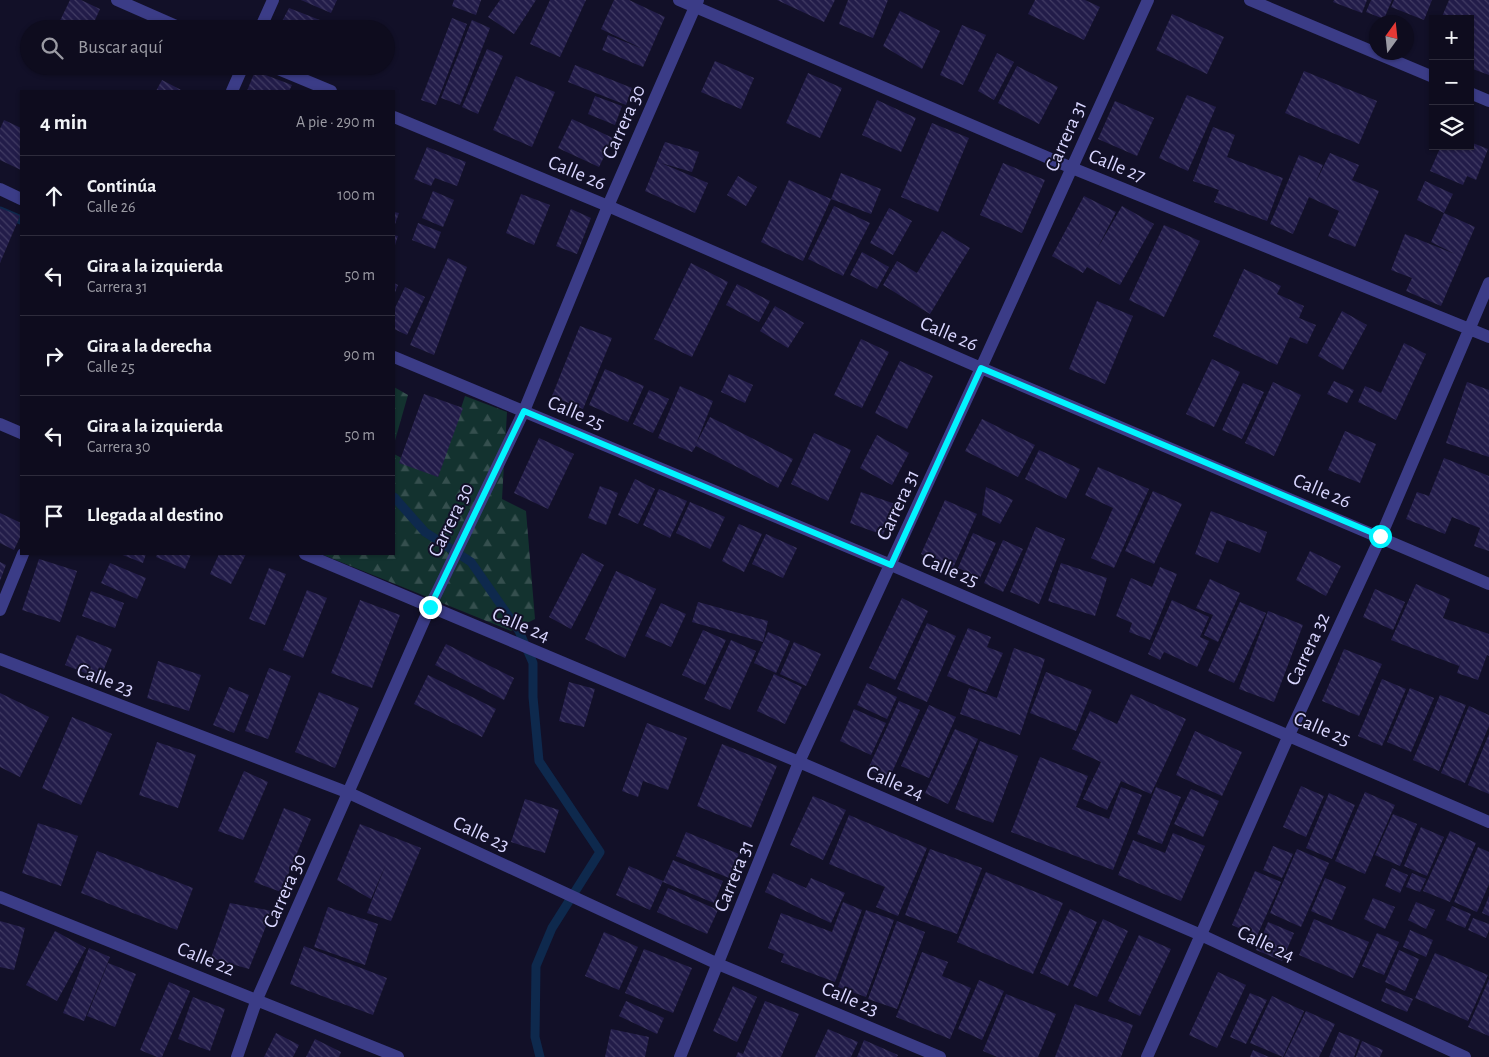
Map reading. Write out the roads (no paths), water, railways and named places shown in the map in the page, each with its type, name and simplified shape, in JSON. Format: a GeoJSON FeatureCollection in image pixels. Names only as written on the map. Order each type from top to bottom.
{"type":"FeatureCollection","features":[{"type":"Feature","properties":{"kind":"street"},"geometry":{"type":"LineString","coordinates":[[117,0],[163,20]]}},
{"type":"Feature","properties":{"kind":"street"},"geometry":{"type":"LineString","coordinates":[[264,20],[273,0]]}},
{"type":"Feature","properties":{"kind":"street","name":"Calle 27"},"geometry":{"type":"LineString","coordinates":[[680,0],[696,3],[1072,168],[1489,337]]}},
{"type":"Feature","properties":{"kind":"street","name":"Carrera 31"},"geometry":{"type":"LineString","coordinates":[[680,1057],[799,762],[891,565],[1148,0]]}},
{"type":"Feature","properties":{"kind":"street"},"geometry":{"type":"LineString","coordinates":[[1250,0],[1429,75]]}},
{"type":"Feature","properties":{"kind":"street","name":"Carrera 30"},"geometry":{"type":"LineString","coordinates":[[237,1057],[257,1000],[430,607],[524,411],[608,206],[696,3]]}},
{"type":"Feature","properties":{"kind":"street"},"geometry":{"type":"LineString","coordinates":[[232,90],[239,75]]}},
{"type":"Feature","properties":{"kind":"street"},"geometry":{"type":"LineString","coordinates":[[292,75],[329,90]]}},
{"type":"Feature","properties":{"kind":"street"},"geometry":{"type":"LineString","coordinates":[[1474,95],[1489,101]]}},
{"type":"Feature","properties":{"kind":"street","name":"Calle 26"},"geometry":{"type":"LineString","coordinates":[[395,117],[608,206],[981,368],[1380,536],[1489,584]]}},
{"type":"Feature","properties":{"kind":"street"},"geometry":{"type":"LineString","coordinates":[[0,190],[20,199]]}},
{"type":"Feature","properties":{"kind":"street","name":"Carrera 32"},"geometry":{"type":"LineString","coordinates":[[1147,1057],[1380,536],[1489,283]]}},
{"type":"Feature","properties":{"kind":"street","name":"Calle 25"},"geometry":{"type":"LineString","coordinates":[[395,356],[891,565],[1489,822]]}},
{"type":"Feature","properties":{"kind":"street"},"geometry":{"type":"LineString","coordinates":[[0,424],[20,433]]}},
{"type":"Feature","properties":{"kind":"street"},"geometry":{"type":"LineString","coordinates":[[0,610],[23,555]]}},
{"type":"Feature","properties":{"kind":"street","name":"Calle 24"},"geometry":{"type":"LineString","coordinates":[[307,555],[799,762],[1201,935],[1465,1057]]}},
{"type":"Feature","properties":{"kind":"street","name":"Calle 23"},"geometry":{"type":"LineString","coordinates":[[0,660],[349,793],[718,964],[940,1057]]}},
{"type":"Feature","properties":{"kind":"street","name":"Calle 22"},"geometry":{"type":"LineString","coordinates":[[0,897],[398,1057]]}},
{"type":"Feature","properties":{"kind":"waterway"},"geometry":{"type":"LineString","coordinates":[[0,211],[20,220]]}},
{"type":"Feature","properties":{"kind":"waterway"},"geometry":{"type":"LineString","coordinates":[[395,498],[425,532],[471,562],[519,631],[533,663],[533,697],[539,761],[600,852],[552,928],[536,966],[535,1037],[540,1057]]}}]}
